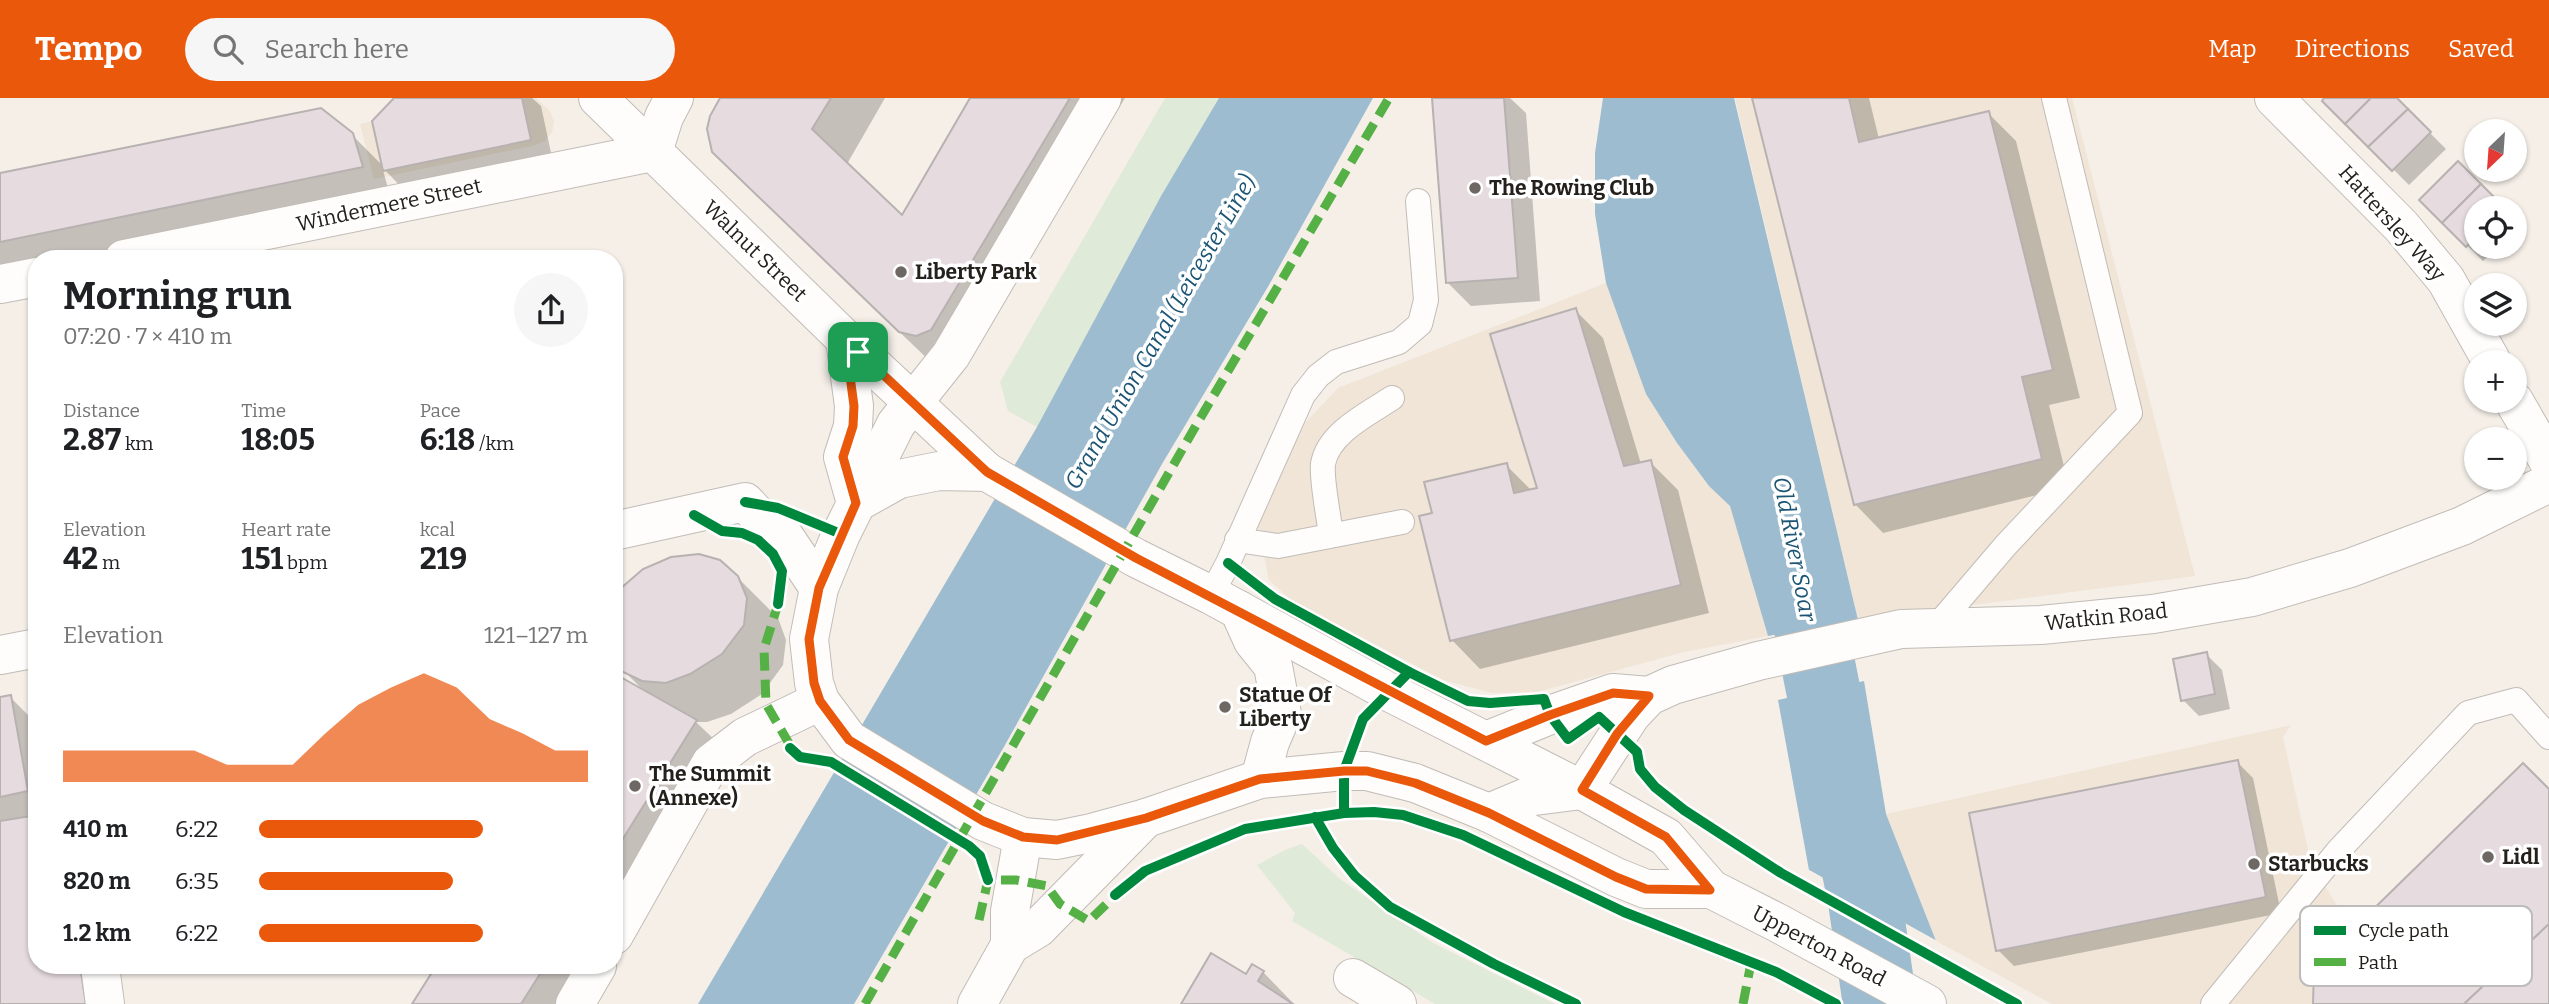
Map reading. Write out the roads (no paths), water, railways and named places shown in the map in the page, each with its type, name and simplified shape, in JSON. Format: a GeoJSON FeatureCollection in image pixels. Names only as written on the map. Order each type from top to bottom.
{"type":"FeatureCollection","features":[{"type":"Feature","properties":{"kind":"street","name":"Walnut Street"},"geometry":{"type":"LineString","coordinates":[[598,98],[913,403]]}},
{"type":"Feature","properties":{"kind":"street"},"geometry":{"type":"LineString","coordinates":[[653,152],[664,117],[674,98]]}},
{"type":"Feature","properties":{"kind":"street"},"geometry":{"type":"LineString","coordinates":[[913,403],[951,355],[1102,98]]}},
{"type":"Feature","properties":{"kind":"street","name":"Hattersley Way"},"geometry":{"type":"LineString","coordinates":[[2274,98],[2401,226],[2446,280],[2485,350]]}},
{"type":"Feature","properties":{"kind":"street","name":"Windermere Street"},"geometry":{"type":"LineString","coordinates":[[168,250],[653,152]]}},
{"type":"Feature","properties":{"kind":"street"},"geometry":{"type":"LineString","coordinates":[[0,284],[28,279]]}},
{"type":"Feature","properties":{"kind":"street"},"geometry":{"type":"LineString","coordinates":[[845,339],[854,406],[853,426],[843,457],[856,503]]}},
{"type":"Feature","properties":{"kind":"street","name":"Upperton Road"},"geometry":{"type":"LineString","coordinates":[[1710,890],[1646,889],[1616,877],[1489,813],[1415,783],[1367,771],[1260,779],[1146,818],[1057,840],[1023,837],[983,821],[849,740],[820,701],[814,683],[809,639],[819,588],[856,503],[896,424],[913,403],[994,476],[1136,558],[1379,687],[1582,790],[1666,837],[1710,890],[1778,923],[1927,1004]]}},
{"type":"Feature","properties":{"kind":"street"},"geometry":{"type":"LineString","coordinates":[[2521,413],[2549,462]]}},
{"type":"Feature","properties":{"kind":"street","name":"Upperton Road"},"geometry":{"type":"LineString","coordinates":[[856,503],[900,479],[939,471],[994,476]]}},
{"type":"Feature","properties":{"kind":"street","name":"Watkin Road"},"geometry":{"type":"LineString","coordinates":[[1582,790],[1617,734],[1649,696],[1673,684],[1758,661],[1919,628],[2041,625],[2153,614],[2252,597],[2350,568],[2462,526],[2549,483]]}},
{"type":"Feature","properties":{"kind":"street"},"geometry":{"type":"LineString","coordinates":[[623,529],[746,502],[759,517],[782,533],[819,588]]}},
{"type":"Feature","properties":{"kind":"street"},"geometry":{"type":"LineString","coordinates":[[1225,603],[1273,666],[1282,714],[1270,742],[1260,779]]}},
{"type":"Feature","properties":{"kind":"street"},"geometry":{"type":"LineString","coordinates":[[0,655],[28,650]]}},
{"type":"Feature","properties":{"kind":"street","name":"Watkin Road"},"geometry":{"type":"LineString","coordinates":[[1486,741],[1613,693],[1649,696]]}},
{"type":"Feature","properties":{"kind":"street"},"geometry":{"type":"LineString","coordinates":[[623,919],[711,764],[745,737],[820,701]]}},
{"type":"Feature","properties":{"kind":"street"},"geometry":{"type":"LineString","coordinates":[[1489,813],[1527,797],[1582,790]]}},
{"type":"Feature","properties":{"kind":"street"},"geometry":{"type":"LineString","coordinates":[[1010,945],[1038,928],[1146,818]]}},
{"type":"Feature","properties":{"kind":"street"},"geometry":{"type":"LineString","coordinates":[[977,1004],[1010,945],[1010,911],[1023,837]]}},
{"type":"Feature","properties":{"kind":"street"},"geometry":{"type":"LineString","coordinates":[[101,974],[105,1004]]}},
{"type":"Feature","properties":{"kind":"street"},"geometry":{"type":"LineString","coordinates":[[575,1004],[592,974]]}},
{"type":"Feature","properties":{"kind":"street"},"geometry":{"type":"LineString","coordinates":[[1353,978],[1397,1004]]}},
{"type":"Feature","properties":{"kind":"lane"},"geometry":{"type":"LineString","coordinates":[[1919,628],[2006,545],[2130,413],[2054,98]]}},
{"type":"Feature","properties":{"kind":"lane"},"geometry":{"type":"LineString","coordinates":[[1225,603],[1237,540],[1303,394],[1318,376],[1336,362],[1399,342],[1420,324],[1426,300],[1418,201]]}},
{"type":"Feature","properties":{"kind":"lane"},"geometry":{"type":"LineString","coordinates":[[1331,535],[1323,465],[1328,450],[1338,436],[1392,398]]}},
{"type":"Feature","properties":{"kind":"lane"},"geometry":{"type":"LineString","coordinates":[[1237,540],[1278,546],[1402,522]]}},
{"type":"Feature","properties":{"kind":"lane"},"geometry":{"type":"LineString","coordinates":[[2213,1004],[2338,850],[2468,713],[2516,700],[2549,737]]}},
{"type":"Feature","properties":{"kind":"water","name":"Grand Union Canal (Leicester Line)"},"geometry":{"type":"Polygon","coordinates":[[[1219,98],[1373,98],[1269,285],[1162,464],[1005,745],[854,1004],[698,1004],[1037,427],[1161,196],[1219,98]]]}},
{"type":"Feature","properties":{"kind":"water"},"geometry":{"type":"Polygon","coordinates":[[[1603,98],[1734,98],[1858,620],[1768,636],[1730,506],[1709,486],[1677,443],[1646,394],[1606,283],[1595,214],[1595,153],[1603,98]]]}},
{"type":"Feature","properties":{"kind":"water"},"geometry":{"type":"Polygon","coordinates":[[[1864,681],[1886,814],[1936,941],[1809,870],[1778,700],[1864,681]]]}},
{"type":"Feature","properties":{"kind":"waterway","name":"Old River Soar"},"geometry":{"type":"LineString","coordinates":[[1799,568],[1865,901],[1880,1004]]}},
{"type":"Feature","properties":{"kind":"place","name":"The Rowing Club"},"geometry":{"type":"Point","coordinates":[1475,188]}},
{"type":"Feature","properties":{"kind":"place","name":"Liberty Park"},"geometry":{"type":"Point","coordinates":[901,272]}},
{"type":"Feature","properties":{"kind":"place","name":"Statue Of Liberty"},"geometry":{"type":"Point","coordinates":[1225,707]}},
{"type":"Feature","properties":{"kind":"place","name":"The Summit (Annexe)"},"geometry":{"type":"Point","coordinates":[635,786]}},
{"type":"Feature","properties":{"kind":"place","name":"Lidl"},"geometry":{"type":"Point","coordinates":[2488,857]}},
{"type":"Feature","properties":{"kind":"place","name":"Starbucks"},"geometry":{"type":"Point","coordinates":[2254,864]}}]}
